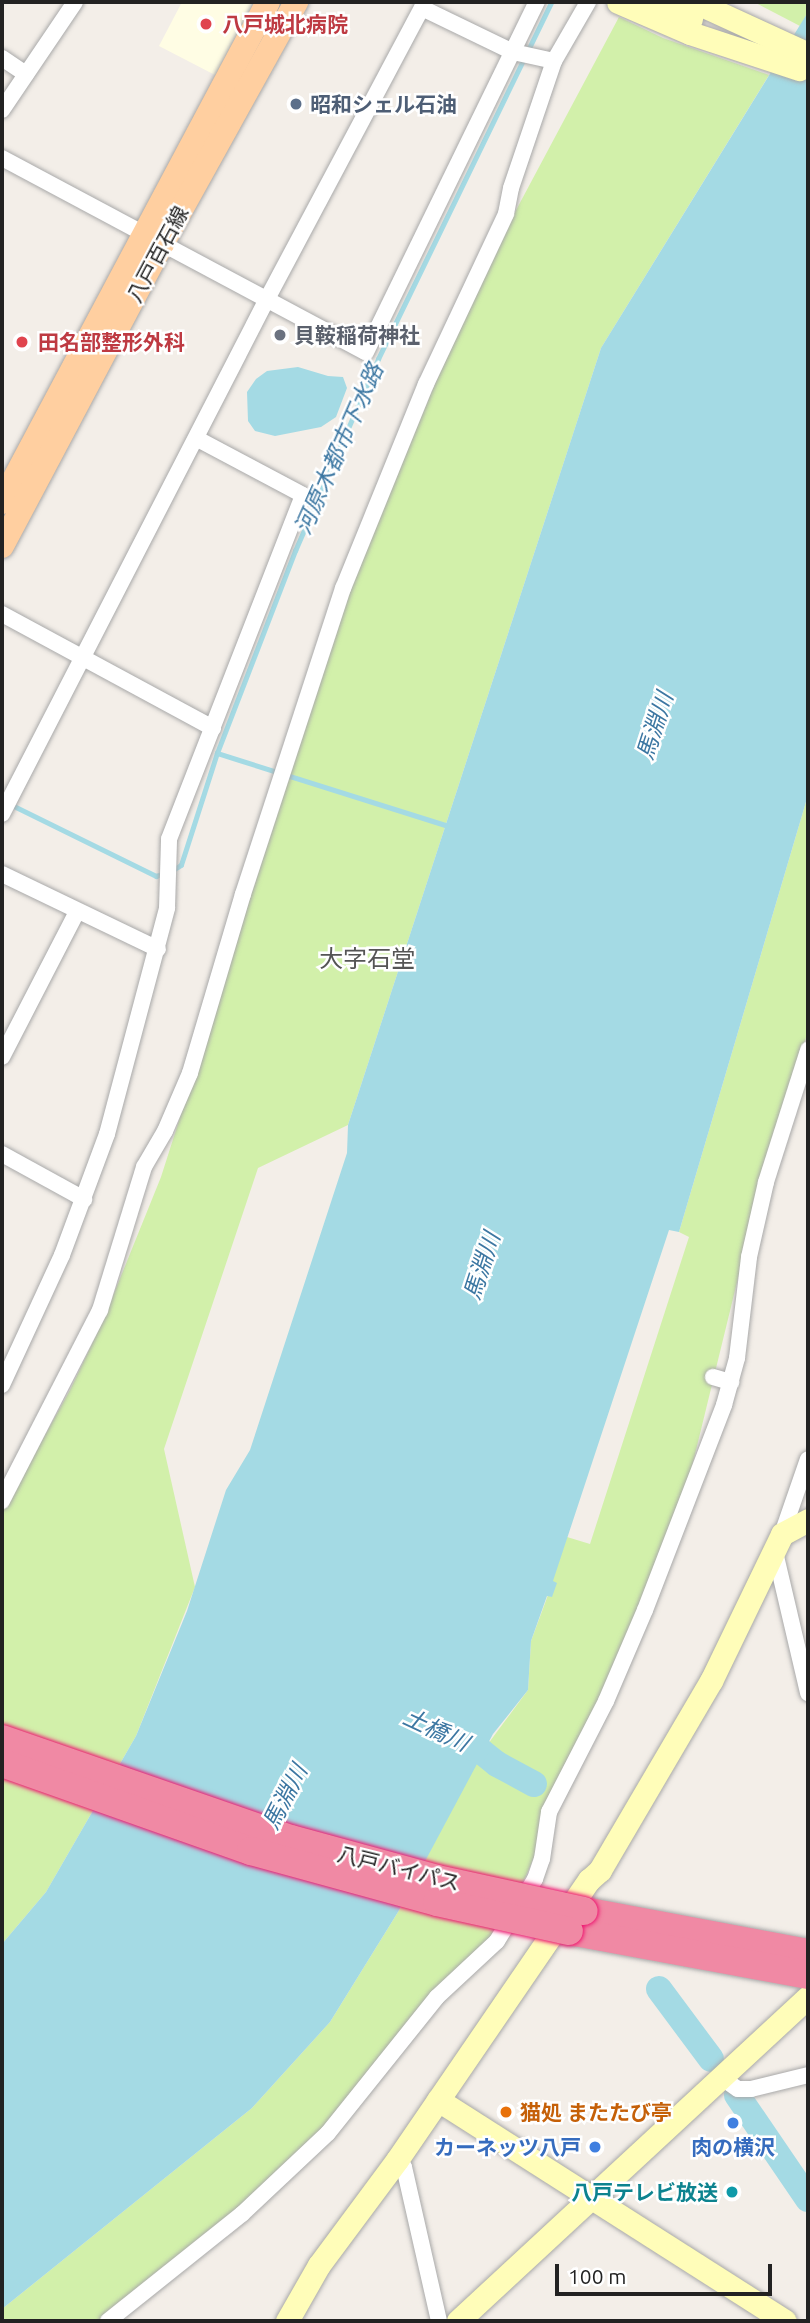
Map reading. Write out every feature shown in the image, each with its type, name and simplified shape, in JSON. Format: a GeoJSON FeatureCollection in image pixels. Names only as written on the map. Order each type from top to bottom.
{"type":"FeatureCollection","features":[{"type":"Feature","properties":{"kind":"highway"},"geometry":{"type":"LineString","coordinates":[[2,1731],[62,1762]]}},
{"type":"Feature","properties":{"kind":"highway","name":"八戸バイパス"},"geometry":{"type":"LineString","coordinates":[[2,1739],[62,1762],[291,1839],[577,1921]]}},
{"type":"Feature","properties":{"kind":"highway","name":"八戸バイパス"},"geometry":{"type":"LineString","coordinates":[[8,1767],[251,1851],[437,1902],[577,1921],[803,1966]]}},
{"type":"Feature","properties":{"kind":"main road","name":"八戸百石線"},"geometry":{"type":"LineString","coordinates":[[2,545],[268,2]]}},
{"type":"Feature","properties":{"kind":"main road","name":"八戸百石線"},"geometry":{"type":"LineString","coordinates":[[2,502],[153,239],[296,2]]}},
{"type":"Feature","properties":{"kind":"street"},"geometry":{"type":"LineString","coordinates":[[2,110],[75,2]]}},
{"type":"Feature","properties":{"kind":"street"},"geometry":{"type":"LineString","coordinates":[[2,158],[366,352],[537,2]]}},
{"type":"Feature","properties":{"kind":"street"},"geometry":{"type":"LineString","coordinates":[[2,1501],[65,1384],[100,1310],[144,1167],[165,1131],[190,1073],[243,894],[343,588],[426,384],[506,214],[511,188],[554,61],[588,2]]}},
{"type":"Feature","properties":{"kind":"street"},"geometry":{"type":"LineString","coordinates":[[618,2],[691,33],[805,65]]}},
{"type":"Feature","properties":{"kind":"street"},"geometry":{"type":"LineString","coordinates":[[658,2],[805,65]]}},
{"type":"Feature","properties":{"kind":"street"},"geometry":{"type":"LineString","coordinates":[[695,2],[805,65]]}},
{"type":"Feature","properties":{"kind":"street"},"geometry":{"type":"LineString","coordinates":[[725,2],[808,48]]}},
{"type":"Feature","properties":{"kind":"street"},"geometry":{"type":"LineString","coordinates":[[2,814],[266,300],[422,8],[513,52],[554,61]]}},
{"type":"Feature","properties":{"kind":"street"},"geometry":{"type":"LineString","coordinates":[[2,58],[26,74]]}},
{"type":"Feature","properties":{"kind":"street"},"geometry":{"type":"LineString","coordinates":[[2,1383],[62,1255],[107,1134],[167,908],[169,839],[303,495],[196,438]]}},
{"type":"Feature","properties":{"kind":"street"},"geometry":{"type":"LineString","coordinates":[[2,614],[213,728]]}},
{"type":"Feature","properties":{"kind":"street"},"geometry":{"type":"LineString","coordinates":[[2,874],[158,950]]}},
{"type":"Feature","properties":{"kind":"street"},"geometry":{"type":"LineString","coordinates":[[2,1057],[77,912]]}},
{"type":"Feature","properties":{"kind":"street"},"geometry":{"type":"LineString","coordinates":[[108,2321],[242,2214],[328,2133],[437,1997],[497,1941],[535,1879],[542,1859],[549,1812],[606,1702],[646,1611],[732,1382],[748,1257],[766,1182],[808,1050]]}},
{"type":"Feature","properties":{"kind":"street"},"geometry":{"type":"LineString","coordinates":[[2,1154],[84,1199]]}},
{"type":"Feature","properties":{"kind":"street"},"geometry":{"type":"LineString","coordinates":[[713,1377],[732,1382]]}},
{"type":"Feature","properties":{"kind":"street"},"geometry":{"type":"LineString","coordinates":[[287,2321],[319,2264],[397,2160],[589,1880],[600,1870],[711,1681],[779,1543],[808,1459]]}},
{"type":"Feature","properties":{"kind":"street"},"geometry":{"type":"LineString","coordinates":[[779,1543],[808,1520]]}},
{"type":"Feature","properties":{"kind":"street"},"geometry":{"type":"LineString","coordinates":[[779,1543],[808,1693]]}},
{"type":"Feature","properties":{"kind":"street"},"geometry":{"type":"LineString","coordinates":[[458,2321],[808,1997]]}},
{"type":"Feature","properties":{"kind":"street"},"geometry":{"type":"LineString","coordinates":[[722,2078],[738,2089],[751,2089],[808,2075]]}},
{"type":"Feature","properties":{"kind":"street"},"geometry":{"type":"LineString","coordinates":[[438,2100],[785,2321]]}},
{"type":"Feature","properties":{"kind":"street"},"geometry":{"type":"LineString","coordinates":[[397,2160],[404,2167],[439,2321]]}},
{"type":"Feature","properties":{"kind":"shaded area","name":"八戸城北病院"},"geometry":{"type":"Polygon","coordinates":[[[182,2],[254,2],[215,75],[159,46],[182,2]]]}},
{"type":"Feature","properties":{"kind":"green space"},"geometry":{"type":"Polygon","coordinates":[[[754,2],[808,2],[808,12],[800,26],[754,2]]]}},
{"type":"Feature","properties":{"kind":"green space"},"geometry":{"type":"Polygon","coordinates":[[[619,17],[663,38],[769,75],[601,348],[348,1125],[258,1168],[164,1449],[195,1587],[136,1736],[46,1892],[2,1944],[2,1513],[70,1390],[102,1323],[161,1177],[346,598],[432,391],[497,246],[619,17]]]}},
{"type":"Feature","properties":{"kind":"green space"},"geometry":{"type":"Polygon","coordinates":[[[808,795],[808,1031],[762,1180],[686,1491],[602,1699],[542,1814],[534,1857],[526,1876],[490,1937],[475,1955],[324,2130],[240,2209],[99,2321],[2,2321],[2,2309],[252,2108],[330,2022],[398,1912],[482,1752],[528,1690],[531,1641],[548,1595],[552,1597],[552,1581],[567,1537],[590,1544],[689,1237],[679,1232],[808,795]]]}},
{"type":"Feature","properties":{"kind":"water","name":"馬淵川"},"geometry":{"type":"Polygon","coordinates":[[[808,12],[808,795],[679,1232],[669,1230],[553,1581],[557,1583],[552,1597],[547,1596],[531,1641],[528,1690],[493,1734],[398,1912],[330,2022],[252,2108],[2,2309],[2,1944],[46,1892],[136,1736],[187,1611],[226,1490],[250,1450],[347,1153],[348,1125],[601,348],[808,12]]]}},
{"type":"Feature","properties":{"kind":"water"},"geometry":{"type":"Polygon","coordinates":[[[298,367],[328,376],[343,377],[347,388],[336,417],[321,427],[275,436],[255,431],[248,421],[247,392],[256,379],[267,371],[298,367]]]}},
{"type":"Feature","properties":{"kind":"waterway","name":"河原木都市下水路"},"geometry":{"type":"LineString","coordinates":[[173,870],[181,865],[217,753],[295,551],[378,359],[551,2]]}},
{"type":"Feature","properties":{"kind":"waterway","name":"河原木都市下水路"},"geometry":{"type":"LineString","coordinates":[[217,753],[445,825]]}},
{"type":"Feature","properties":{"kind":"waterway","name":"河原木都市下水路"},"geometry":{"type":"LineString","coordinates":[[12,805],[156,876],[165,873]]}},
{"type":"Feature","properties":{"kind":"waterway","name":"土橋川"},"geometry":{"type":"LineString","coordinates":[[451,1737],[482,1752],[497,1764],[534,1784]]}},
{"type":"Feature","properties":{"kind":"waterway","name":"土橋川"},"geometry":{"type":"LineString","coordinates":[[659,1989],[711,2059]]}},
{"type":"Feature","properties":{"kind":"waterway","name":"土橋川"},"geometry":{"type":"LineString","coordinates":[[737,2095],[808,2199]]}},
{"type":"Feature","properties":{"kind":"place","name":"八戸城北病院"},"geometry":{"type":"Point","coordinates":[206,24]}},
{"type":"Feature","properties":{"kind":"place","name":"昭和シェル石油"},"geometry":{"type":"Point","coordinates":[296,104]}},
{"type":"Feature","properties":{"kind":"place","name":"貝鞍稲荷神社"},"geometry":{"type":"Point","coordinates":[280,335]}},
{"type":"Feature","properties":{"kind":"place","name":"田名部整形外科"},"geometry":{"type":"Point","coordinates":[22,342]}},
{"type":"Feature","properties":{"kind":"place","name":"猫処 またたび亭"},"geometry":{"type":"Point","coordinates":[506,2112]}},
{"type":"Feature","properties":{"kind":"place","name":"肉の横沢"},"geometry":{"type":"Point","coordinates":[733,2123]}},
{"type":"Feature","properties":{"kind":"place","name":"カーネッツ八戸"},"geometry":{"type":"Point","coordinates":[595,2147]}},
{"type":"Feature","properties":{"kind":"place","name":"八戸テレビ放送"},"geometry":{"type":"Point","coordinates":[732,2192]}},
{"type":"Feature","properties":{"kind":"district","name":"大字石堂"},"geometry":{"type":"Point","coordinates":[367,959]}}]}
